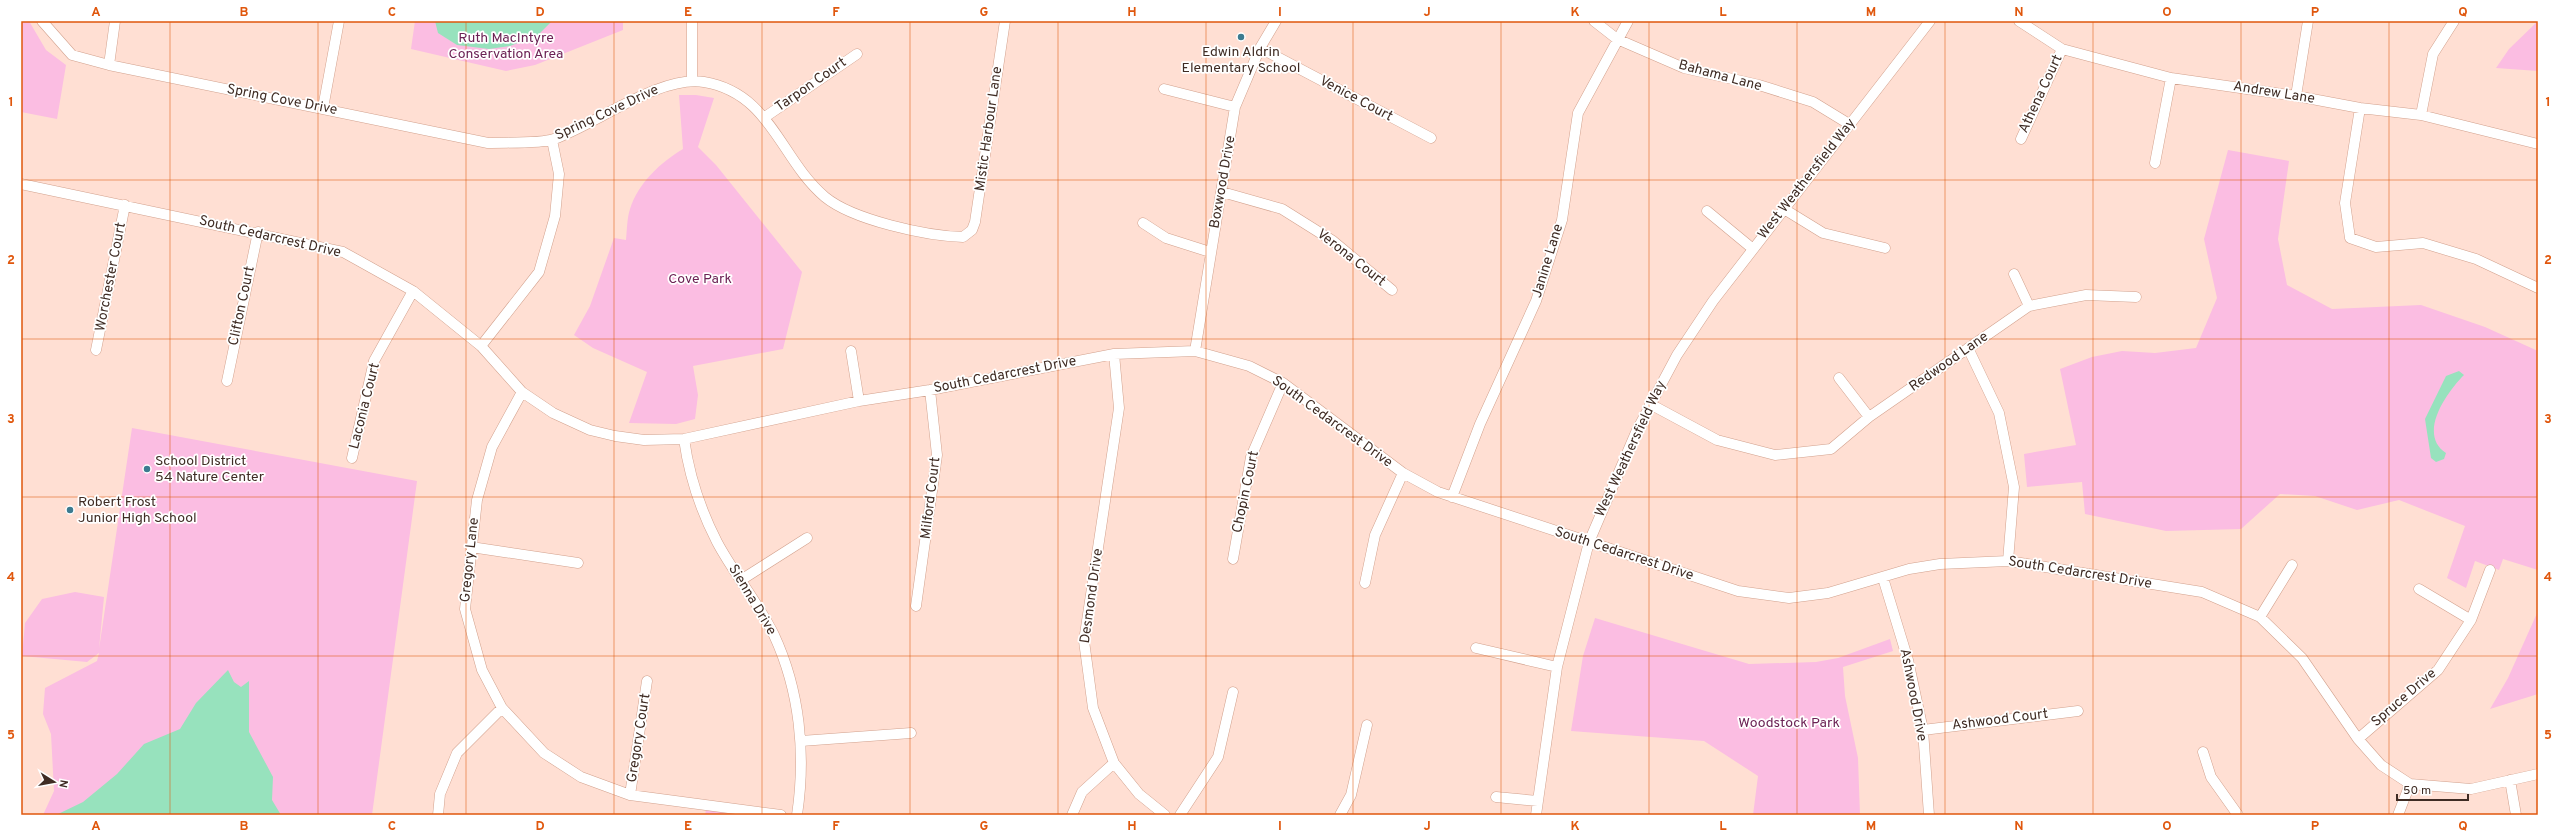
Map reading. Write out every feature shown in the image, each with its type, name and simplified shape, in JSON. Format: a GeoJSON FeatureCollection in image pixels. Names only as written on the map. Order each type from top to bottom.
{"type":"FeatureCollection","features":[{"type":"Feature","properties":{"kind":"street","name":"Spring Cove Drive"},"geometry":{"type":"LineString","coordinates":[[42,21],[72,55],[109,65],[488,143],[552,140],[598,120],[658,87],[692,80],[714,84],[732,90],[765,117],[812,183],[839,206],[874,222],[954,237],[968,235]]}},
{"type":"Feature","properties":{"kind":"street"},"geometry":{"type":"LineString","coordinates":[[109,65],[116,21]]}},
{"type":"Feature","properties":{"kind":"street"},"geometry":{"type":"LineString","coordinates":[[323,108],[339,21]]}},
{"type":"Feature","properties":{"kind":"street"},"geometry":{"type":"LineString","coordinates":[[692,21],[692,80]]}},
{"type":"Feature","properties":{"kind":"street","name":"Mistic Harbour Lane"},"geometry":{"type":"LineString","coordinates":[[968,235],[975,222],[1005,21]]}},
{"type":"Feature","properties":{"kind":"street","name":"Boxwood Drive"},"geometry":{"type":"LineString","coordinates":[[1195,351],[1210,252],[1222,192],[1235,107],[1260,48],[1276,21]]}},
{"type":"Feature","properties":{"kind":"street","name":"Bahama Lane"},"geometry":{"type":"LineString","coordinates":[[1594,21],[1617,39],[1684,68],[1758,86],[1813,102],[1849,124]]}},
{"type":"Feature","properties":{"kind":"street","name":"Janine Lane"},"geometry":{"type":"LineString","coordinates":[[1452,497],[1480,424],[1536,301],[1562,220],[1578,113],[1628,21]]}},
{"type":"Feature","properties":{"kind":"street","name":"West Weathersfield Way"},"geometry":{"type":"LineString","coordinates":[[1536,815],[1557,667],[1589,542],[1615,478],[1650,404],[1688,337],[1753,249],[1930,21]]}},
{"type":"Feature","properties":{"kind":"street","name":"Andrew Lane"},"geometry":{"type":"LineString","coordinates":[[2019,21],[2062,49],[2171,78],[2296,96],[2360,108],[2421,115],[2538,144]]}},
{"type":"Feature","properties":{"kind":"street"},"geometry":{"type":"LineString","coordinates":[[2296,96],[2308,21]]}},
{"type":"Feature","properties":{"kind":"street"},"geometry":{"type":"LineString","coordinates":[[2421,115],[2433,54],[2454,21]]}},
{"type":"Feature","properties":{"kind":"street","name":"Venice Court"},"geometry":{"type":"LineString","coordinates":[[1260,48],[1431,138]]}},
{"type":"Feature","properties":{"kind":"street","name":"Athena Court"},"geometry":{"type":"LineString","coordinates":[[2021,139],[2062,49]]}},
{"type":"Feature","properties":{"kind":"street","name":"Tarpon Court"},"geometry":{"type":"LineString","coordinates":[[765,117],[857,54]]}},
{"type":"Feature","properties":{"kind":"street"},"geometry":{"type":"LineString","coordinates":[[2155,163],[2171,78]]}},
{"type":"Feature","properties":{"kind":"street"},"geometry":{"type":"LineString","coordinates":[[1164,89],[1235,107]]}},
{"type":"Feature","properties":{"kind":"street"},"geometry":{"type":"LineString","coordinates":[[2360,108],[2345,203],[2350,238],[2376,247],[2423,243],[2476,259],[2538,288]]}},
{"type":"Feature","properties":{"kind":"street"},"geometry":{"type":"LineString","coordinates":[[481,346],[539,272],[555,216],[558,174],[552,140]]}},
{"type":"Feature","properties":{"kind":"street","name":"South Cedarcrest Drive"},"geometry":{"type":"LineString","coordinates":[[21,184],[258,232],[343,252],[413,291],[481,346],[522,392],[553,413],[590,430],[644,440],[684,439],[859,401],[930,390],[1114,354],[1195,351],[1249,366],[1283,383],[1403,473],[1452,497],[1738,591],[1789,598],[1828,593],[1910,569],[1940,564],[2008,561],[2202,592],[2260,617],[2302,658],[2358,739],[2381,765],[2410,784],[2471,789],[2538,774]]}},
{"type":"Feature","properties":{"kind":"street","name":"Verona Court"},"geometry":{"type":"LineString","coordinates":[[1222,192],[1282,209],[1333,241],[1392,290]]}},
{"type":"Feature","properties":{"kind":"street","name":"Worchester Court"},"geometry":{"type":"LineString","coordinates":[[96,350],[125,205]]}},
{"type":"Feature","properties":{"kind":"street"},"geometry":{"type":"LineString","coordinates":[[1784,209],[1823,233],[1885,248]]}},
{"type":"Feature","properties":{"kind":"street"},"geometry":{"type":"LineString","coordinates":[[1707,211],[1753,249]]}},
{"type":"Feature","properties":{"kind":"street"},"geometry":{"type":"LineString","coordinates":[[1143,223],[1166,238],[1210,252]]}},
{"type":"Feature","properties":{"kind":"street","name":"Clifton Court"},"geometry":{"type":"LineString","coordinates":[[227,380],[258,232]]}},
{"type":"Feature","properties":{"kind":"street"},"geometry":{"type":"LineString","coordinates":[[2014,274],[2028,306]]}},
{"type":"Feature","properties":{"kind":"street","name":"Laconia Court"},"geometry":{"type":"LineString","coordinates":[[352,458],[374,361],[413,291]]}},
{"type":"Feature","properties":{"kind":"street","name":"Redwood Lane"},"geometry":{"type":"LineString","coordinates":[[1650,404],[1717,440],[1775,455],[1831,449],[1869,417],[2028,306],[2086,295],[2136,297]]}},
{"type":"Feature","properties":{"kind":"street"},"geometry":{"type":"LineString","coordinates":[[1968,348],[2000,413],[2014,487],[2008,561]]}},
{"type":"Feature","properties":{"kind":"street"},"geometry":{"type":"LineString","coordinates":[[851,351],[859,401]]}},
{"type":"Feature","properties":{"kind":"street","name":"Desmond Drive"},"geometry":{"type":"LineString","coordinates":[[1114,354],[1118,378],[1120,408],[1084,641],[1093,708],[1114,763],[1138,794],[1165,815]]}},
{"type":"Feature","properties":{"kind":"street"},"geometry":{"type":"LineString","coordinates":[[1839,378],[1869,417]]}},
{"type":"Feature","properties":{"kind":"street","name":"Chopin Court"},"geometry":{"type":"LineString","coordinates":[[1233,559],[1251,457],[1283,383]]}},
{"type":"Feature","properties":{"kind":"street","name":"Milford Court"},"geometry":{"type":"LineString","coordinates":[[916,606],[936,462],[930,390]]}},
{"type":"Feature","properties":{"kind":"street","name":"Gregory Lane"},"geometry":{"type":"LineString","coordinates":[[522,392],[492,447],[476,500],[465,609],[482,670],[502,708],[544,753],[581,777],[630,795],[781,815]]}},
{"type":"Feature","properties":{"kind":"street","name":"Sienna Drive"},"geometry":{"type":"LineString","coordinates":[[684,439],[690,472],[706,518],[717,542],[763,613],[782,655],[796,704],[801,740],[802,769],[797,815]]}},
{"type":"Feature","properties":{"kind":"street"},"geometry":{"type":"LineString","coordinates":[[1365,583],[1375,534],[1403,473]]}},
{"type":"Feature","properties":{"kind":"street"},"geometry":{"type":"LineString","coordinates":[[742,580],[807,538]]}},
{"type":"Feature","properties":{"kind":"street"},"geometry":{"type":"LineString","coordinates":[[471,548],[578,563]]}},
{"type":"Feature","properties":{"kind":"street"},"geometry":{"type":"LineString","coordinates":[[2260,617],[2292,565]]}},
{"type":"Feature","properties":{"kind":"street","name":"Spruce Drive"},"geometry":{"type":"LineString","coordinates":[[2358,739],[2438,670],[2471,620],[2490,570]]}},
{"type":"Feature","properties":{"kind":"street","name":"Ashwood Drive"},"geometry":{"type":"LineString","coordinates":[[1883,578],[1908,660],[1923,730],[1929,815]]}},
{"type":"Feature","properties":{"kind":"street"},"geometry":{"type":"LineString","coordinates":[[2420,589],[2471,620]]}},
{"type":"Feature","properties":{"kind":"street"},"geometry":{"type":"LineString","coordinates":[[1476,648],[1557,667]]}},
{"type":"Feature","properties":{"kind":"street","name":"Gregory Court"},"geometry":{"type":"LineString","coordinates":[[630,795],[647,681]]}},
{"type":"Feature","properties":{"kind":"street"},"geometry":{"type":"LineString","coordinates":[[1180,815],[1218,757],[1233,692]]}},
{"type":"Feature","properties":{"kind":"street"},"geometry":{"type":"LineString","coordinates":[[438,815],[440,794],[457,753],[502,708]]}},
{"type":"Feature","properties":{"kind":"street","name":"Ashwood Court"},"geometry":{"type":"LineString","coordinates":[[1923,730],[2078,711]]}},
{"type":"Feature","properties":{"kind":"street"},"geometry":{"type":"LineString","coordinates":[[1340,815],[1351,795],[1367,724]]}},
{"type":"Feature","properties":{"kind":"street"},"geometry":{"type":"LineString","coordinates":[[801,740],[911,733]]}},
{"type":"Feature","properties":{"kind":"street"},"geometry":{"type":"LineString","coordinates":[[2203,752],[2211,777],[2238,815]]}},
{"type":"Feature","properties":{"kind":"street"},"geometry":{"type":"LineString","coordinates":[[1072,815],[1082,792],[1114,763]]}},
{"type":"Feature","properties":{"kind":"street"},"geometry":{"type":"LineString","coordinates":[[2510,780],[2516,815]]}},
{"type":"Feature","properties":{"kind":"street"},"geometry":{"type":"LineString","coordinates":[[2398,815],[2410,784]]}},
{"type":"Feature","properties":{"kind":"street"},"geometry":{"type":"LineString","coordinates":[[1496,797],[1538,801]]}},
{"type":"Feature","properties":{"kind":"green space"},"geometry":{"type":"Polygon","coordinates":[[[21,21],[29,21],[46,50],[66,65],[57,119],[21,112],[21,21]]]}},
{"type":"Feature","properties":{"kind":"green space","name":"Ruth MacIntyre Conservation Area"},"geometry":{"type":"Polygon","coordinates":[[[415,21],[623,21],[623,30],[535,65],[506,71],[411,49],[415,21]]]}},
{"type":"Feature","properties":{"kind":"green space"},"geometry":{"type":"Polygon","coordinates":[[[2538,21],[2538,71],[2496,68],[2509,49],[2538,21]]]}},
{"type":"Feature","properties":{"kind":"green space","name":"Cove Park"},"geometry":{"type":"Polygon","coordinates":[[[679,95],[696,95],[714,98],[698,147],[716,165],[802,272],[783,349],[693,366],[698,395],[695,419],[676,424],[629,423],[647,372],[593,348],[574,335],[590,306],[614,238],[626,240],[629,213],[639,190],[651,174],[683,149],[679,95]]]}},
{"type":"Feature","properties":{"kind":"green space"},"geometry":{"type":"Polygon","coordinates":[[[2228,150],[2289,161],[2278,239],[2287,285],[2332,309],[2421,305],[2485,327],[2538,351],[2538,570],[2503,559],[2499,570],[2475,561],[2466,588],[2447,578],[2465,526],[2399,500],[2357,510],[2315,496],[2280,494],[2241,529],[2166,531],[2085,514],[2082,482],[2027,487],[2024,454],[2076,445],[2060,369],[2092,357],[2122,351],[2155,353],[2196,348],[2217,298],[2204,239],[2228,150]]]}},
{"type":"Feature","properties":{"kind":"green space"},"geometry":{"type":"Polygon","coordinates":[[[132,428],[417,481],[372,815],[43,815],[54,791],[51,734],[43,714],[45,688],[97,661],[99,653],[87,662],[22,656],[25,623],[42,599],[75,592],[104,597],[99,649],[132,428]]]}},
{"type":"Feature","properties":{"kind":"green space"},"geometry":{"type":"Polygon","coordinates":[[[2538,611],[2538,694],[2490,709],[2508,678],[2538,611]]]}},
{"type":"Feature","properties":{"kind":"green space","name":"Woodstock Park"},"geometry":{"type":"Polygon","coordinates":[[[1595,618],[1749,664],[1816,662],[1838,658],[1890,639],[1893,651],[1843,667],[1845,696],[1858,758],[1860,815],[1753,815],[1758,776],[1704,741],[1571,731],[1583,656],[1595,618]]]}},
{"type":"Feature","properties":{"kind":"green space"},"geometry":{"type":"Polygon","coordinates":[[[732,809],[732,815],[705,815],[706,810],[732,809]]]}},
{"type":"Feature","properties":{"kind":"shaded area"},"geometry":{"type":"Polygon","coordinates":[[[435,21],[552,21],[538,35],[510,46],[489,49],[457,45],[438,33],[435,21]]]}},
{"type":"Feature","properties":{"kind":"shaded area"},"geometry":{"type":"Polygon","coordinates":[[[2459,371],[2464,375],[2457,382],[2443,402],[2434,424],[2434,435],[2438,445],[2446,453],[2444,459],[2436,462],[2431,458],[2425,419],[2446,376],[2459,371]]]}},
{"type":"Feature","properties":{"kind":"shaded area"},"geometry":{"type":"Polygon","coordinates":[[[228,670],[234,682],[241,687],[249,681],[249,732],[273,777],[272,800],[281,815],[56,815],[83,802],[117,774],[144,744],[180,729],[196,703],[228,670]]]}},
{"type":"Feature","properties":{"kind":"place","name":"Edwin Aldrin Elementary School"},"geometry":{"type":"Point","coordinates":[1241,37]}},
{"type":"Feature","properties":{"kind":"place","name":"School District 54 Nature Center"},"geometry":{"type":"Point","coordinates":[147,469]}},
{"type":"Feature","properties":{"kind":"place","name":"Robert Frost Junior High School"},"geometry":{"type":"Point","coordinates":[70,510]}}]}
